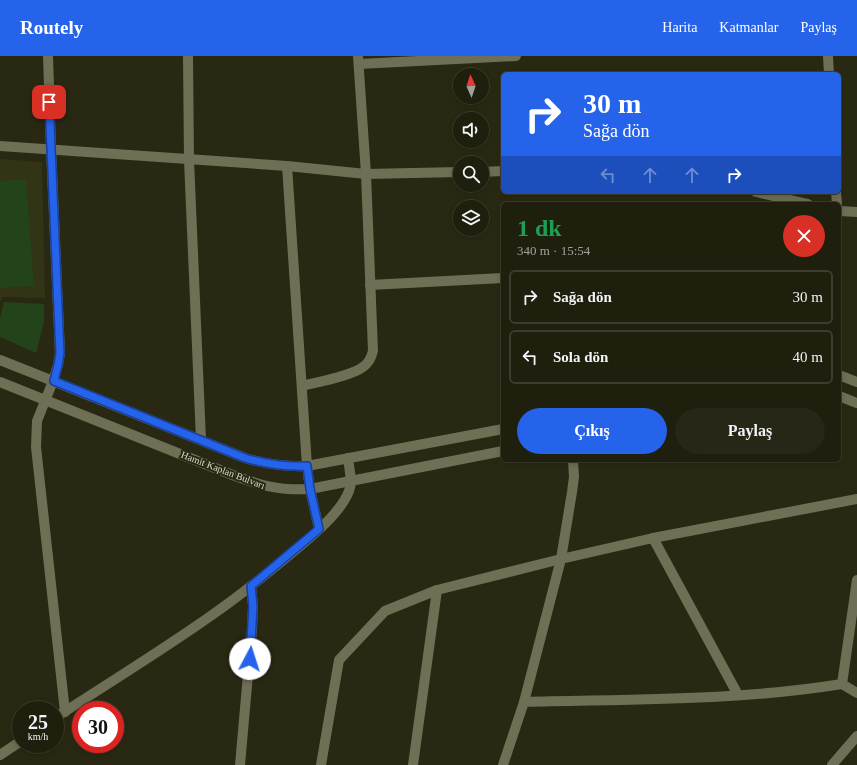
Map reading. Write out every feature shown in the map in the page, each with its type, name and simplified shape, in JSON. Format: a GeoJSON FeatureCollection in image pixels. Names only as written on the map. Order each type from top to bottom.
{"type":"FeatureCollection","features":[{"type":"Feature","properties":{"kind":"street"},"geometry":{"type":"LineString","coordinates":[[48,56],[50,148],[60,353],[54,381],[45,399],[37,421],[36,446],[65,712],[212,615],[251,586],[319,529],[340,506],[349,492],[351,480],[348,458]]}},
{"type":"Feature","properties":{"kind":"street"},"geometry":{"type":"LineString","coordinates":[[188,56],[189,160],[201,440]]}},
{"type":"Feature","properties":{"kind":"street"},"geometry":{"type":"LineString","coordinates":[[302,386],[352,372],[364,367],[370,361],[373,351],[366,174],[359,60],[516,56]]}},
{"type":"Feature","properties":{"kind":"street"},"geometry":{"type":"LineString","coordinates":[[828,56],[829,72]]}},
{"type":"Feature","properties":{"kind":"street"},"geometry":{"type":"LineString","coordinates":[[0,146],[50,148],[189,160],[288,166],[366,174],[453,172]]}},
{"type":"Feature","properties":{"kind":"street"},"geometry":{"type":"LineString","coordinates":[[288,166],[307,466],[310,489],[319,529]]}},
{"type":"Feature","properties":{"kind":"street"},"geometry":{"type":"LineString","coordinates":[[489,172],[501,172]]}},
{"type":"Feature","properties":{"kind":"street"},"geometry":{"type":"LineString","coordinates":[[765,194],[799,202]]}},
{"type":"Feature","properties":{"kind":"street"},"geometry":{"type":"LineString","coordinates":[[841,211],[857,212]]}},
{"type":"Feature","properties":{"kind":"street"},"geometry":{"type":"LineString","coordinates":[[370,285],[501,278]]}},
{"type":"Feature","properties":{"kind":"street","name":"Hamit Kaplan Bulvarı"},"geometry":{"type":"LineString","coordinates":[[0,360],[245,458],[282,466],[307,466],[501,429]]}},
{"type":"Feature","properties":{"kind":"street"},"geometry":{"type":"LineString","coordinates":[[841,376],[857,382]]}},
{"type":"Feature","properties":{"kind":"street","name":"Hamit Kaplan Bulvarı"},"geometry":{"type":"LineString","coordinates":[[0,382],[248,481],[272,488],[310,489],[501,451]]}},
{"type":"Feature","properties":{"kind":"street"},"geometry":{"type":"LineString","coordinates":[[841,397],[857,404]]}},
{"type":"Feature","properties":{"kind":"street"},"geometry":{"type":"LineString","coordinates":[[503,765],[524,702],[561,559],[574,477],[573,462]]}},
{"type":"Feature","properties":{"kind":"street"},"geometry":{"type":"LineString","coordinates":[[321,765],[340,660],[385,611],[437,590],[561,559],[653,538],[857,499]]}},
{"type":"Feature","properties":{"kind":"street"},"geometry":{"type":"LineString","coordinates":[[653,538],[738,695]]}},
{"type":"Feature","properties":{"kind":"street"},"geometry":{"type":"LineString","coordinates":[[842,684],[857,580]]}},
{"type":"Feature","properties":{"kind":"street"},"geometry":{"type":"LineString","coordinates":[[240,765],[252,629],[253,606],[251,586]]}},
{"type":"Feature","properties":{"kind":"street"},"geometry":{"type":"LineString","coordinates":[[413,765],[437,590]]}},
{"type":"Feature","properties":{"kind":"street"},"geometry":{"type":"LineString","coordinates":[[524,702],[738,695],[803,690],[842,684],[857,693]]}},
{"type":"Feature","properties":{"kind":"street"},"geometry":{"type":"LineString","coordinates":[[832,765],[857,736]]}},
{"type":"Feature","properties":{"kind":"street"},"geometry":{"type":"LineString","coordinates":[[0,755],[12,747]]}},
{"type":"Feature","properties":{"kind":"shaded area"},"geometry":{"type":"Polygon","coordinates":[[[0,159],[42,162],[45,298],[2,297],[0,303],[0,159]]]}},
{"type":"Feature","properties":{"kind":"building"},"geometry":{"type":"Polygon","coordinates":[[[26,179],[34,286],[0,288],[0,181],[26,179]]]}},
{"type":"Feature","properties":{"kind":"building"},"geometry":{"type":"Polygon","coordinates":[[[4,302],[44,304],[44,322],[36,353],[0,337],[0,318],[4,302]]]}},
{"type":"Feature","properties":{"kind":"route"},"geometry":{"type":"LineString","coordinates":[[49,102],[60,353],[54,381],[245,458],[282,466],[307,466],[310,489],[319,529],[303,544],[251,586],[253,606],[250,659]]}}]}
